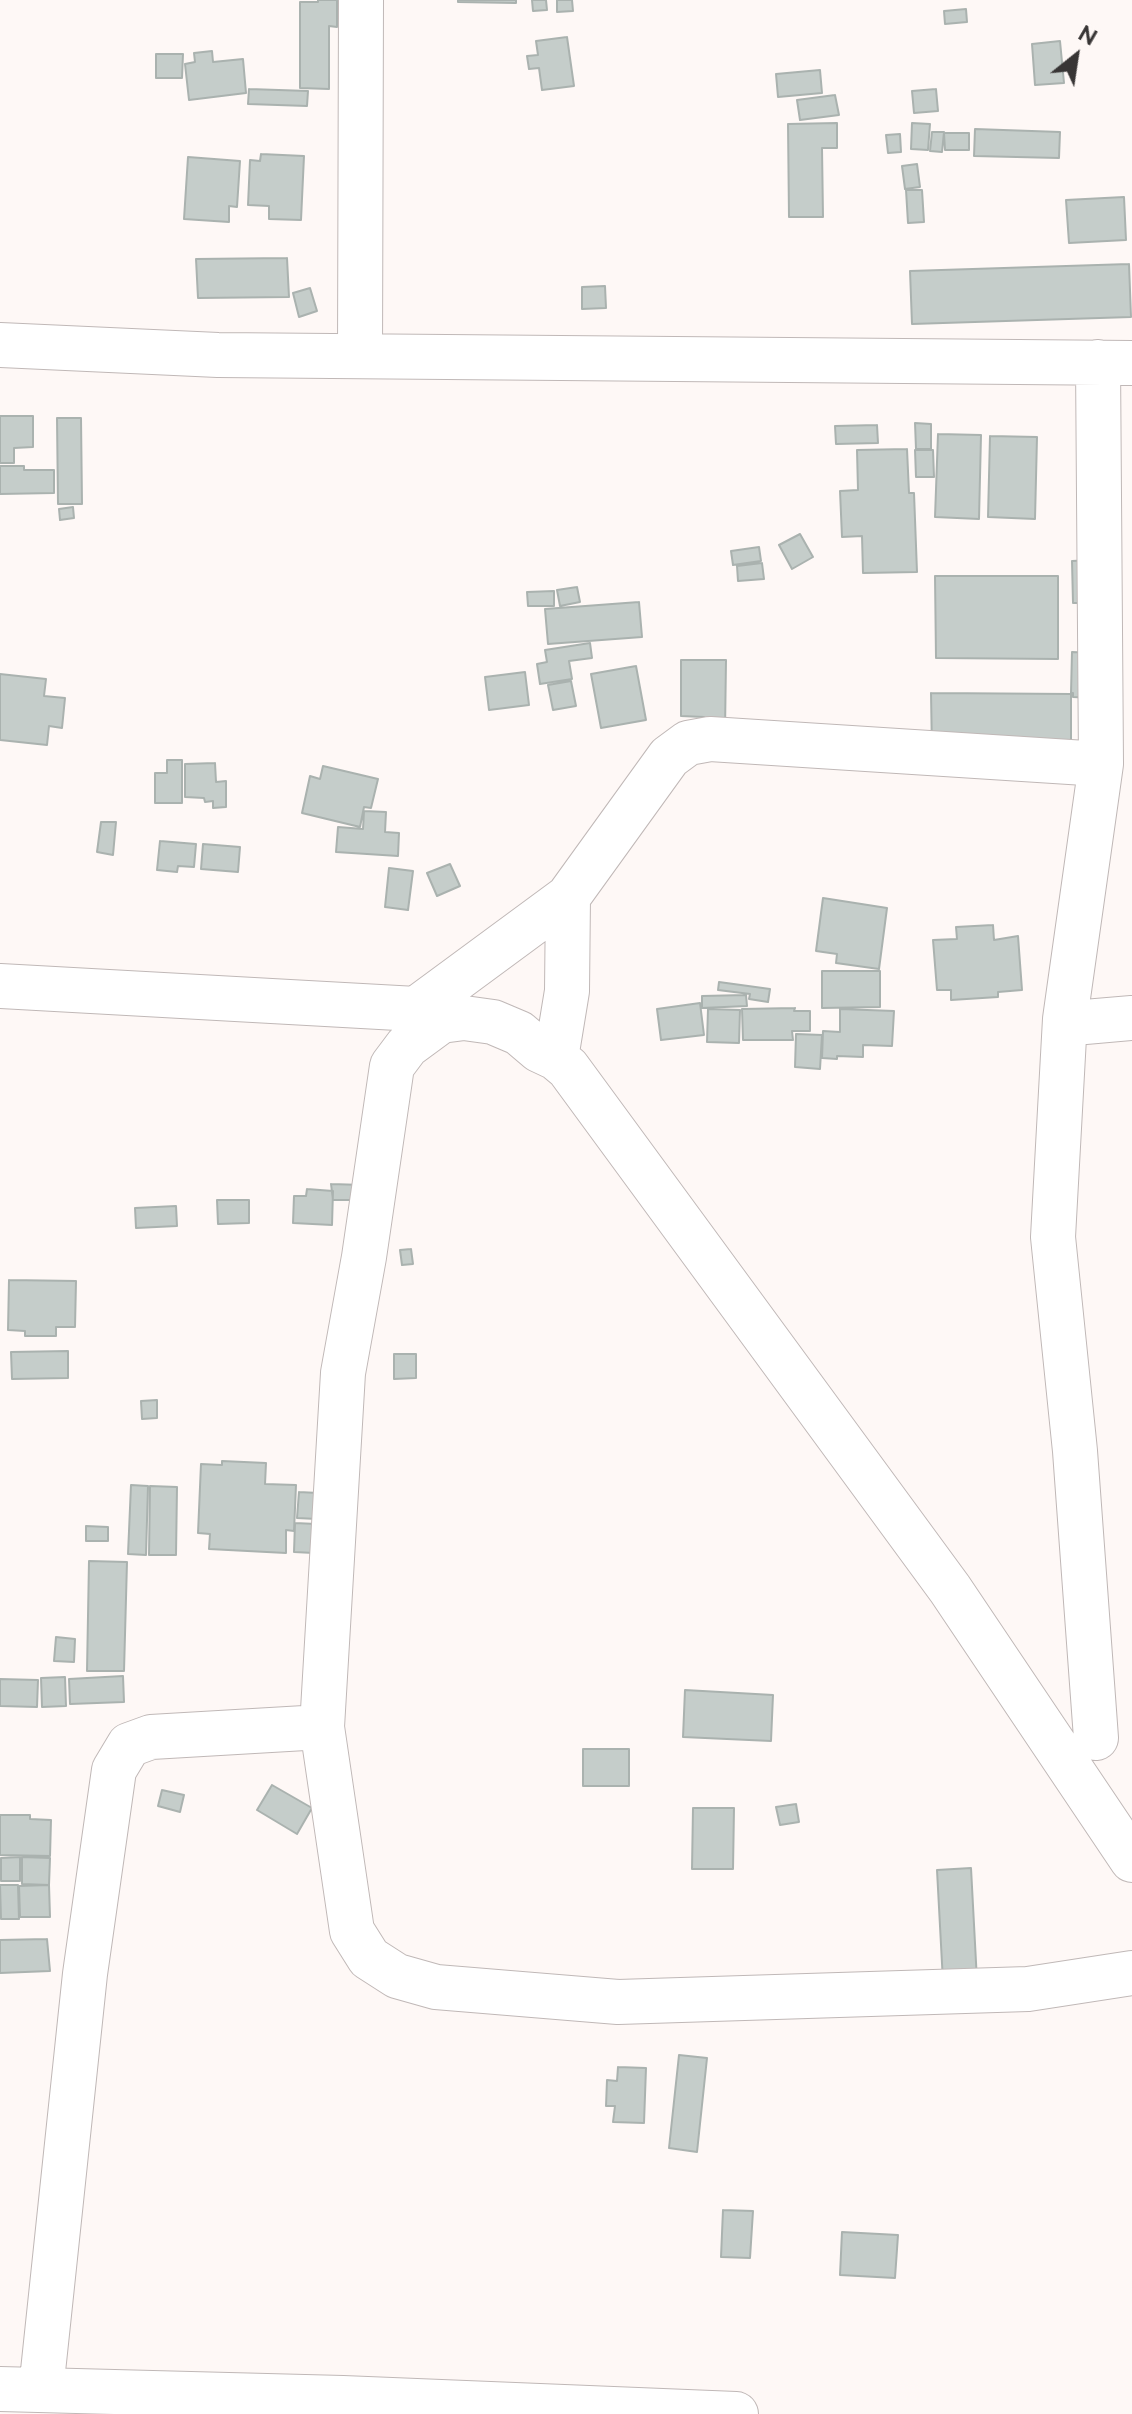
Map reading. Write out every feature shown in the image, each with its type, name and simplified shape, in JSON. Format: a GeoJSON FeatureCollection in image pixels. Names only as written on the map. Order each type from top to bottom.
{"type":"FeatureCollection","features":[{"type":"Feature","properties":{"kind":"street"},"geometry":{"type":"LineString","coordinates":[[360,356],[361,0]]}},
{"type":"Feature","properties":{"kind":"street"},"geometry":{"type":"LineString","coordinates":[[0,345],[218,355],[1115,362],[1101,764],[1065,1019],[1053,1237],[1075,1451],[1114,1739],[1049,1736]]}},
{"type":"Feature","properties":{"kind":"street"},"geometry":{"type":"LineString","coordinates":[[1101,764],[710,739],[688,743],[669,757],[568,897],[428,1015],[392,1066],[387,1087],[364,1257],[343,1373],[322,1727],[352,1931],[369,1958],[397,1976],[436,1987],[618,2002],[1028,1989],[1132,1973]]}},
{"type":"Feature","properties":{"kind":"street"},"geometry":{"type":"LineString","coordinates":[[556,1058],[567,991],[568,897]]}},
{"type":"Feature","properties":{"kind":"street"},"geometry":{"type":"LineString","coordinates":[[0,986],[464,1018],[493,1022],[519,1033],[539,1050],[556,1058],[578,1081],[950,1589],[1132,1860]]}},
{"type":"Feature","properties":{"kind":"street"},"geometry":{"type":"LineString","coordinates":[[1065,1019],[1085,1022],[1132,1018]]}},
{"type":"Feature","properties":{"kind":"street"},"geometry":{"type":"LineString","coordinates":[[322,1727],[151,1737],[129,1745],[114,1770],[21,2390],[343,2406],[736,2414]]}},
{"type":"Feature","properties":{"kind":"building"},"geometry":{"type":"Polygon","coordinates":[[[337,0],[337,27],[329,26],[329,89],[300,88],[300,2],[337,0]]]}},
{"type":"Feature","properties":{"kind":"building"},"geometry":{"type":"Polygon","coordinates":[[[516,0],[516,3],[458,2],[516,0]]]}},
{"type":"Feature","properties":{"kind":"building"},"geometry":{"type":"Polygon","coordinates":[[[532,0],[546,0],[547,10],[533,11],[532,0]]]}},
{"type":"Feature","properties":{"kind":"building"},"geometry":{"type":"Polygon","coordinates":[[[557,0],[572,0],[573,11],[557,12],[557,0]]]}},
{"type":"Feature","properties":{"kind":"building"},"geometry":{"type":"Polygon","coordinates":[[[966,9],[967,22],[945,24],[944,11],[966,9]]]}},
{"type":"Feature","properties":{"kind":"building"},"geometry":{"type":"Polygon","coordinates":[[[567,37],[574,86],[542,90],[539,68],[529,69],[527,56],[538,55],[536,41],[567,37]]]}},
{"type":"Feature","properties":{"kind":"building"},"geometry":{"type":"Polygon","coordinates":[[[1060,41],[1064,83],[1035,85],[1032,44],[1060,41]]]}},
{"type":"Feature","properties":{"kind":"building"},"geometry":{"type":"Polygon","coordinates":[[[212,51],[213,62],[243,59],[246,93],[189,100],[185,64],[195,62],[194,53],[212,51]]]}},
{"type":"Feature","properties":{"kind":"building"},"geometry":{"type":"Polygon","coordinates":[[[156,54],[183,54],[182,78],[156,78],[156,54]]]}},
{"type":"Feature","properties":{"kind":"building"},"geometry":{"type":"Polygon","coordinates":[[[820,70],[822,93],[778,97],[776,74],[820,70]]]}},
{"type":"Feature","properties":{"kind":"building"},"geometry":{"type":"Polygon","coordinates":[[[249,89],[308,91],[307,106],[248,104],[249,89]]]}},
{"type":"Feature","properties":{"kind":"building"},"geometry":{"type":"Polygon","coordinates":[[[936,89],[938,111],[914,113],[912,91],[936,89]]]}},
{"type":"Feature","properties":{"kind":"building"},"geometry":{"type":"Polygon","coordinates":[[[835,95],[839,115],[800,120],[797,100],[835,95]]]}},
{"type":"Feature","properties":{"kind":"building"},"geometry":{"type":"Polygon","coordinates":[[[837,123],[837,148],[822,148],[823,217],[789,217],[788,124],[837,123]]]}},
{"type":"Feature","properties":{"kind":"building"},"geometry":{"type":"Polygon","coordinates":[[[912,123],[930,124],[928,150],[911,149],[912,123]]]}},
{"type":"Feature","properties":{"kind":"building"},"geometry":{"type":"Polygon","coordinates":[[[975,129],[1060,132],[1059,158],[974,156],[975,129]]]}},
{"type":"Feature","properties":{"kind":"building"},"geometry":{"type":"Polygon","coordinates":[[[932,132],[944,132],[942,152],[930,151],[932,132]]]}},
{"type":"Feature","properties":{"kind":"building"},"geometry":{"type":"Polygon","coordinates":[[[944,133],[969,133],[969,150],[945,150],[944,133]]]}},
{"type":"Feature","properties":{"kind":"building"},"geometry":{"type":"Polygon","coordinates":[[[900,134],[901,152],[888,153],[886,135],[900,134]]]}},
{"type":"Feature","properties":{"kind":"building"},"geometry":{"type":"Polygon","coordinates":[[[261,154],[304,156],[301,220],[269,219],[269,206],[248,205],[250,160],[260,161],[261,154]]]}},
{"type":"Feature","properties":{"kind":"building"},"geometry":{"type":"Polygon","coordinates":[[[188,157],[240,161],[237,207],[229,206],[229,222],[184,219],[188,157]]]}},
{"type":"Feature","properties":{"kind":"building"},"geometry":{"type":"Polygon","coordinates":[[[917,164],[920,187],[905,189],[902,166],[917,164]]]}},
{"type":"Feature","properties":{"kind":"building"},"geometry":{"type":"Polygon","coordinates":[[[906,190],[922,190],[924,222],[908,223],[906,190]]]}},
{"type":"Feature","properties":{"kind":"building"},"geometry":{"type":"Polygon","coordinates":[[[1124,197],[1126,240],[1069,243],[1066,200],[1124,197]]]}},
{"type":"Feature","properties":{"kind":"building"},"geometry":{"type":"Polygon","coordinates":[[[287,258],[289,297],[198,298],[196,259],[287,258]]]}},
{"type":"Feature","properties":{"kind":"building"},"geometry":{"type":"Polygon","coordinates":[[[1129,264],[1131,317],[912,324],[910,271],[1129,264]]]}},
{"type":"Feature","properties":{"kind":"building"},"geometry":{"type":"Polygon","coordinates":[[[605,286],[606,308],[582,309],[582,287],[605,286]]]}},
{"type":"Feature","properties":{"kind":"building"},"geometry":{"type":"Polygon","coordinates":[[[310,288],[317,311],[299,317],[293,293],[310,288]]]}},
{"type":"Feature","properties":{"kind":"building"},"geometry":{"type":"Polygon","coordinates":[[[0,416],[33,416],[33,447],[14,448],[14,463],[0,463],[0,416]]]}},
{"type":"Feature","properties":{"kind":"building"},"geometry":{"type":"Polygon","coordinates":[[[57,418],[81,418],[82,504],[58,504],[57,418]]]}},
{"type":"Feature","properties":{"kind":"building"},"geometry":{"type":"Polygon","coordinates":[[[915,423],[931,424],[931,449],[916,449],[915,423]]]}},
{"type":"Feature","properties":{"kind":"building"},"geometry":{"type":"Polygon","coordinates":[[[877,425],[878,443],[836,444],[835,426],[877,425]]]}},
{"type":"Feature","properties":{"kind":"building"},"geometry":{"type":"Polygon","coordinates":[[[938,434],[981,435],[979,519],[935,517],[938,434]]]}},
{"type":"Feature","properties":{"kind":"building"},"geometry":{"type":"Polygon","coordinates":[[[990,436],[1037,437],[1035,519],[988,517],[990,436]]]}},
{"type":"Feature","properties":{"kind":"building"},"geometry":{"type":"Polygon","coordinates":[[[907,449],[909,493],[914,493],[917,572],[863,573],[862,536],[842,537],[840,491],[858,490],[857,450],[907,449]]]}},
{"type":"Feature","properties":{"kind":"building"},"geometry":{"type":"Polygon","coordinates":[[[915,450],[933,450],[934,477],[916,477],[915,450]]]}},
{"type":"Feature","properties":{"kind":"building"},"geometry":{"type":"Polygon","coordinates":[[[0,466],[54,470],[54,493],[0,494],[0,466]]]}},
{"type":"Feature","properties":{"kind":"building"},"geometry":{"type":"Polygon","coordinates":[[[73,507],[74,518],[60,520],[59,509],[73,507]]]}},
{"type":"Feature","properties":{"kind":"building"},"geometry":{"type":"Polygon","coordinates":[[[800,534],[813,557],[792,569],[779,545],[800,534]]]}},
{"type":"Feature","properties":{"kind":"building"},"geometry":{"type":"Polygon","coordinates":[[[759,547],[761,561],[733,565],[731,551],[759,547]]]}},
{"type":"Feature","properties":{"kind":"building"},"geometry":{"type":"Polygon","coordinates":[[[1093,560],[1094,603],[1073,603],[1072,561],[1093,560]]]}},
{"type":"Feature","properties":{"kind":"building"},"geometry":{"type":"Polygon","coordinates":[[[762,563],[764,579],[738,581],[737,566],[762,563]]]}},
{"type":"Feature","properties":{"kind":"building"},"geometry":{"type":"Polygon","coordinates":[[[935,576],[1058,576],[1058,659],[936,658],[935,576]]]}},
{"type":"Feature","properties":{"kind":"building"},"geometry":{"type":"Polygon","coordinates":[[[577,587],[580,602],[560,606],[557,590],[577,587]]]}},
{"type":"Feature","properties":{"kind":"building"},"geometry":{"type":"Polygon","coordinates":[[[554,591],[554,606],[528,606],[527,592],[554,591]]]}},
{"type":"Feature","properties":{"kind":"building"},"geometry":{"type":"Polygon","coordinates":[[[639,602],[642,637],[548,644],[545,609],[639,602]]]}},
{"type":"Feature","properties":{"kind":"building"},"geometry":{"type":"Polygon","coordinates":[[[590,643],[592,658],[569,661],[572,679],[540,684],[537,664],[547,662],[545,650],[590,643]]]}},
{"type":"Feature","properties":{"kind":"building"},"geometry":{"type":"Polygon","coordinates":[[[1072,652],[1094,653],[1093,698],[1073,697],[1071,693],[1072,652]]]}},
{"type":"Feature","properties":{"kind":"building"},"geometry":{"type":"Polygon","coordinates":[[[681,660],[726,660],[725,731],[704,731],[704,717],[681,716],[681,660]]]}},
{"type":"Feature","properties":{"kind":"building"},"geometry":{"type":"Polygon","coordinates":[[[636,666],[646,720],[601,728],[591,674],[636,666]]]}},
{"type":"Feature","properties":{"kind":"building"},"geometry":{"type":"Polygon","coordinates":[[[525,672],[529,705],[489,710],[485,677],[525,672]]]}},
{"type":"Feature","properties":{"kind":"building"},"geometry":{"type":"Polygon","coordinates":[[[0,674],[46,679],[44,696],[65,698],[62,728],[49,726],[47,745],[0,740],[0,674]]]}},
{"type":"Feature","properties":{"kind":"building"},"geometry":{"type":"Polygon","coordinates":[[[571,681],[576,706],[553,710],[548,685],[571,681]]]}},
{"type":"Feature","properties":{"kind":"building"},"geometry":{"type":"Polygon","coordinates":[[[931,693],[1071,694],[1071,745],[932,751],[931,693]]]}},
{"type":"Feature","properties":{"kind":"building"},"geometry":{"type":"Polygon","coordinates":[[[167,760],[182,760],[182,803],[155,803],[155,773],[167,773],[167,760]]]}},
{"type":"Feature","properties":{"kind":"building"},"geometry":{"type":"Polygon","coordinates":[[[215,763],[216,782],[226,781],[226,807],[213,808],[213,801],[185,797],[185,764],[215,763]]]}},
{"type":"Feature","properties":{"kind":"building"},"geometry":{"type":"Polygon","coordinates":[[[323,766],[378,779],[371,808],[364,807],[360,827],[302,813],[310,776],[320,779],[323,766]]]}},
{"type":"Feature","properties":{"kind":"building"},"geometry":{"type":"Polygon","coordinates":[[[364,811],[386,812],[385,832],[399,833],[398,856],[336,852],[338,827],[363,829],[364,811]]]}},
{"type":"Feature","properties":{"kind":"building"},"geometry":{"type":"Polygon","coordinates":[[[101,822],[116,822],[113,855],[97,852],[101,822]]]}},
{"type":"Feature","properties":{"kind":"building"},"geometry":{"type":"Polygon","coordinates":[[[160,841],[196,844],[194,867],[178,866],[177,872],[157,870],[160,841]]]}},
{"type":"Feature","properties":{"kind":"building"},"geometry":{"type":"Polygon","coordinates":[[[203,844],[240,847],[238,872],[201,869],[203,844]]]}},
{"type":"Feature","properties":{"kind":"building"},"geometry":{"type":"Polygon","coordinates":[[[450,864],[460,886],[437,896],[427,873],[450,864]]]}},
{"type":"Feature","properties":{"kind":"building"},"geometry":{"type":"Polygon","coordinates":[[[389,868],[413,871],[408,910],[385,907],[389,868]]]}},
{"type":"Feature","properties":{"kind":"building"},"geometry":{"type":"Polygon","coordinates":[[[823,898],[887,908],[879,969],[836,963],[837,954],[816,951],[823,898]]]}},
{"type":"Feature","properties":{"kind":"building"},"geometry":{"type":"Polygon","coordinates":[[[993,925],[994,940],[1018,936],[1022,990],[998,992],[998,997],[951,1000],[951,990],[937,990],[933,940],[957,939],[956,927],[993,925]]]}},
{"type":"Feature","properties":{"kind":"building"},"geometry":{"type":"Polygon","coordinates":[[[822,971],[880,971],[880,1007],[822,1008],[822,971]]]}},
{"type":"Feature","properties":{"kind":"building"},"geometry":{"type":"Polygon","coordinates":[[[719,982],[770,989],[768,1002],[749,999],[750,994],[718,990],[719,982]]]}},
{"type":"Feature","properties":{"kind":"building"},"geometry":{"type":"Polygon","coordinates":[[[746,995],[747,1006],[702,1008],[702,996],[746,995]]]}},
{"type":"Feature","properties":{"kind":"building"},"geometry":{"type":"Polygon","coordinates":[[[700,1003],[704,1035],[661,1040],[657,1009],[700,1003]]]}},
{"type":"Feature","properties":{"kind":"building"},"geometry":{"type":"Polygon","coordinates":[[[795,1008],[794,1011],[810,1011],[810,1031],[792,1031],[793,1040],[743,1040],[742,1009],[795,1008]]]}},
{"type":"Feature","properties":{"kind":"building"},"geometry":{"type":"Polygon","coordinates":[[[708,1009],[740,1010],[739,1043],[707,1042],[708,1009]]]}},
{"type":"Feature","properties":{"kind":"building"},"geometry":{"type":"Polygon","coordinates":[[[840,1009],[894,1011],[892,1046],[863,1045],[863,1057],[822,1058],[823,1031],[840,1032],[840,1009]]]}},
{"type":"Feature","properties":{"kind":"building"},"geometry":{"type":"Polygon","coordinates":[[[796,1034],[822,1035],[820,1069],[795,1067],[796,1034]]]}},
{"type":"Feature","properties":{"kind":"building"},"geometry":{"type":"Polygon","coordinates":[[[331,1184],[363,1185],[362,1200],[333,1200],[331,1184]]]}},
{"type":"Feature","properties":{"kind":"building"},"geometry":{"type":"Polygon","coordinates":[[[307,1189],[333,1191],[332,1225],[293,1223],[294,1196],[306,1196],[307,1189]]]}},
{"type":"Feature","properties":{"kind":"building"},"geometry":{"type":"Polygon","coordinates":[[[217,1200],[249,1200],[249,1223],[218,1224],[217,1200]]]}},
{"type":"Feature","properties":{"kind":"building"},"geometry":{"type":"Polygon","coordinates":[[[176,1206],[177,1226],[136,1228],[135,1208],[176,1206]]]}},
{"type":"Feature","properties":{"kind":"building"},"geometry":{"type":"Polygon","coordinates":[[[411,1249],[413,1264],[402,1265],[400,1250],[411,1249]]]}},
{"type":"Feature","properties":{"kind":"building"},"geometry":{"type":"Polygon","coordinates":[[[9,1280],[76,1281],[75,1327],[56,1327],[56,1336],[25,1336],[25,1331],[8,1330],[9,1280]]]}},
{"type":"Feature","properties":{"kind":"building"},"geometry":{"type":"Polygon","coordinates":[[[68,1351],[68,1378],[12,1379],[11,1352],[68,1351]]]}},
{"type":"Feature","properties":{"kind":"building"},"geometry":{"type":"Polygon","coordinates":[[[394,1354],[416,1354],[416,1378],[394,1379],[394,1354]]]}},
{"type":"Feature","properties":{"kind":"building"},"geometry":{"type":"Polygon","coordinates":[[[157,1400],[157,1418],[142,1419],[141,1401],[157,1400]]]}},
{"type":"Feature","properties":{"kind":"building"},"geometry":{"type":"Polygon","coordinates":[[[222,1461],[266,1463],[265,1484],[296,1485],[294,1531],[286,1530],[286,1553],[209,1549],[210,1534],[198,1533],[201,1464],[222,1465],[222,1461]]]}},
{"type":"Feature","properties":{"kind":"building"},"geometry":{"type":"Polygon","coordinates":[[[131,1485],[148,1486],[146,1555],[128,1554],[131,1485]]]}},
{"type":"Feature","properties":{"kind":"building"},"geometry":{"type":"Polygon","coordinates":[[[150,1486],[177,1487],[176,1555],[149,1555],[150,1486]]]}},
{"type":"Feature","properties":{"kind":"building"},"geometry":{"type":"Polygon","coordinates":[[[299,1492],[318,1493],[317,1519],[297,1518],[299,1492]]]}},
{"type":"Feature","properties":{"kind":"building"},"geometry":{"type":"Polygon","coordinates":[[[295,1523],[316,1524],[314,1553],[294,1552],[295,1523]]]}},
{"type":"Feature","properties":{"kind":"building"},"geometry":{"type":"Polygon","coordinates":[[[86,1526],[108,1527],[108,1541],[86,1541],[86,1526]]]}},
{"type":"Feature","properties":{"kind":"building"},"geometry":{"type":"Polygon","coordinates":[[[89,1561],[127,1562],[124,1671],[87,1671],[89,1561]]]}},
{"type":"Feature","properties":{"kind":"building"},"geometry":{"type":"Polygon","coordinates":[[[56,1637],[75,1639],[74,1662],[54,1661],[56,1637]]]}},
{"type":"Feature","properties":{"kind":"building"},"geometry":{"type":"Polygon","coordinates":[[[123,1676],[124,1702],[70,1704],[69,1679],[123,1676]]]}},
{"type":"Feature","properties":{"kind":"building"},"geometry":{"type":"Polygon","coordinates":[[[65,1677],[66,1706],[42,1707],[41,1678],[65,1677]]]}},
{"type":"Feature","properties":{"kind":"building"},"geometry":{"type":"Polygon","coordinates":[[[0,1679],[38,1680],[37,1707],[0,1706],[0,1679]]]}},
{"type":"Feature","properties":{"kind":"building"},"geometry":{"type":"Polygon","coordinates":[[[685,1690],[773,1695],[771,1741],[683,1737],[685,1690]]]}},
{"type":"Feature","properties":{"kind":"building"},"geometry":{"type":"Polygon","coordinates":[[[583,1749],[629,1749],[629,1786],[583,1786],[583,1749]]]}},
{"type":"Feature","properties":{"kind":"building"},"geometry":{"type":"Polygon","coordinates":[[[272,1785],[312,1808],[297,1834],[257,1810],[272,1785]]]}},
{"type":"Feature","properties":{"kind":"building"},"geometry":{"type":"Polygon","coordinates":[[[162,1790],[184,1795],[180,1812],[158,1806],[162,1790]]]}},
{"type":"Feature","properties":{"kind":"building"},"geometry":{"type":"Polygon","coordinates":[[[796,1804],[799,1822],[780,1825],[776,1807],[796,1804]]]}},
{"type":"Feature","properties":{"kind":"building"},"geometry":{"type":"Polygon","coordinates":[[[693,1808],[734,1808],[733,1869],[692,1869],[693,1808]]]}},
{"type":"Feature","properties":{"kind":"building"},"geometry":{"type":"Polygon","coordinates":[[[0,1815],[30,1815],[30,1819],[51,1820],[50,1856],[0,1855],[0,1815]]]}},
{"type":"Feature","properties":{"kind":"building"},"geometry":{"type":"Polygon","coordinates":[[[20,1857],[20,1881],[1,1881],[1,1858],[20,1857]]]}},
{"type":"Feature","properties":{"kind":"building"},"geometry":{"type":"Polygon","coordinates":[[[22,1857],[50,1858],[49,1885],[22,1884],[22,1857]]]}},
{"type":"Feature","properties":{"kind":"building"},"geometry":{"type":"Polygon","coordinates":[[[971,1868],[977,1981],[943,1982],[937,1870],[971,1868]]]}},
{"type":"Feature","properties":{"kind":"building"},"geometry":{"type":"Polygon","coordinates":[[[0,1885],[18,1885],[19,1919],[1,1919],[0,1885]]]}},
{"type":"Feature","properties":{"kind":"building"},"geometry":{"type":"Polygon","coordinates":[[[49,1885],[50,1917],[20,1917],[19,1886],[49,1885]]]}},
{"type":"Feature","properties":{"kind":"building"},"geometry":{"type":"Polygon","coordinates":[[[47,1939],[50,1971],[0,1973],[0,1940],[47,1939]]]}},
{"type":"Feature","properties":{"kind":"building"},"geometry":{"type":"Polygon","coordinates":[[[679,2055],[707,2058],[697,2152],[669,2148],[679,2055]]]}},
{"type":"Feature","properties":{"kind":"building"},"geometry":{"type":"Polygon","coordinates":[[[618,2067],[646,2068],[644,2123],[613,2122],[615,2106],[606,2106],[607,2080],[617,2081],[618,2067]]]}},
{"type":"Feature","properties":{"kind":"building"},"geometry":{"type":"Polygon","coordinates":[[[723,2210],[753,2211],[750,2258],[721,2257],[723,2210]]]}},
{"type":"Feature","properties":{"kind":"building"},"geometry":{"type":"Polygon","coordinates":[[[842,2232],[898,2235],[895,2278],[840,2275],[842,2232]]]}}]}
